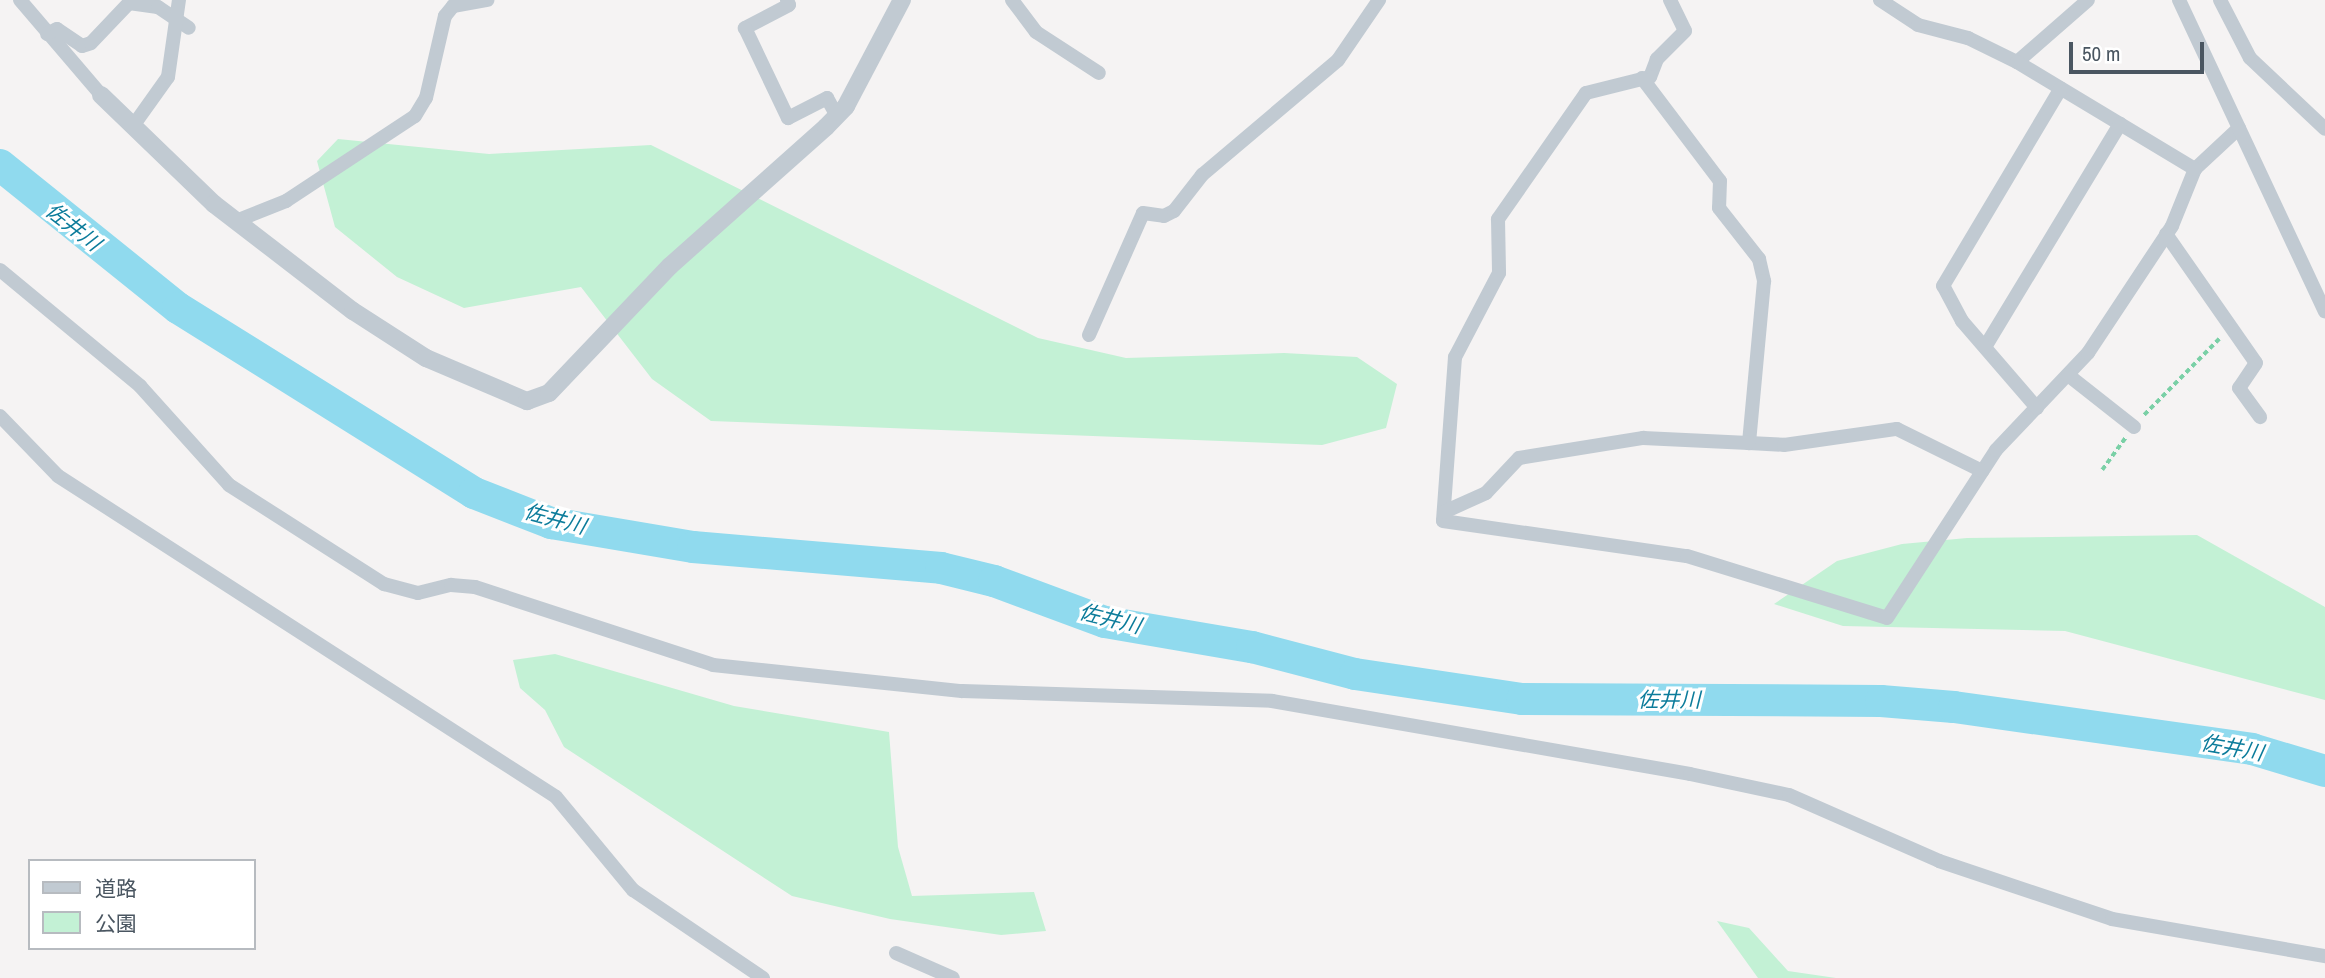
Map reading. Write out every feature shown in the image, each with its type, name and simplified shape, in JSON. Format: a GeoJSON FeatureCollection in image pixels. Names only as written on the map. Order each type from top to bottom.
{"type":"FeatureCollection","features":[{"type":"Feature","properties":{"kind":"street"},"geometry":{"type":"LineString","coordinates":[[20,0],[101,95],[236,221],[353,311],[426,358],[520,399],[534,400],[549,393],[670,266],[836,116],[902,0]]}},
{"type":"Feature","properties":{"kind":"street"},"geometry":{"type":"LineString","coordinates":[[133,126],[169,77],[183,25],[179,0]]}},
{"type":"Feature","properties":{"kind":"street"},"geometry":{"type":"LineString","coordinates":[[236,221],[286,201],[415,116],[426,98],[445,16],[453,6],[487,0]]}},
{"type":"Feature","properties":{"kind":"street"},"geometry":{"type":"LineString","coordinates":[[787,0],[789,5],[745,28],[788,118],[827,98],[836,116]]}},
{"type":"Feature","properties":{"kind":"street"},"geometry":{"type":"LineString","coordinates":[[1012,0],[1036,32],[1099,73]]}},
{"type":"Feature","properties":{"kind":"street"},"geometry":{"type":"LineString","coordinates":[[1089,335],[1143,213],[1164,216],[1174,211],[1202,176],[1338,60],[1379,0]]}},
{"type":"Feature","properties":{"kind":"street"},"geometry":{"type":"LineString","coordinates":[[1670,0],[1685,31],[1657,60],[1650,77],[1586,93],[1498,219],[1499,274],[1455,357],[1443,521],[1687,556],[1887,618],[1982,471],[2088,353],[2166,234],[2195,169],[2239,128]]}},
{"type":"Feature","properties":{"kind":"street"},"geometry":{"type":"LineString","coordinates":[[1880,0],[1918,25],[1968,38],[2017,62],[2195,169]]}},
{"type":"Feature","properties":{"kind":"street"},"geometry":{"type":"LineString","coordinates":[[2017,62],[2088,0]]}},
{"type":"Feature","properties":{"kind":"street"},"geometry":{"type":"LineString","coordinates":[[2179,0],[2325,312]]}},
{"type":"Feature","properties":{"kind":"street"},"geometry":{"type":"LineString","coordinates":[[2220,0],[2250,58],[2325,129]]}},
{"type":"Feature","properties":{"kind":"street"},"geometry":{"type":"LineString","coordinates":[[47,34],[57,29],[82,46],[91,43],[129,3],[158,8],[183,25]]}},
{"type":"Feature","properties":{"kind":"street"},"geometry":{"type":"LineString","coordinates":[[1642,78],[1720,181],[1719,208],[1759,259],[1764,281],[1749,443]]}},
{"type":"Feature","properties":{"kind":"street"},"geometry":{"type":"LineString","coordinates":[[2037,408],[1985,347],[1943,286],[2062,89]]}},
{"type":"Feature","properties":{"kind":"street"},"geometry":{"type":"LineString","coordinates":[[1985,347],[2120,124]]}},
{"type":"Feature","properties":{"kind":"street"},"geometry":{"type":"LineString","coordinates":[[2166,234],[2256,363],[2239,388],[2260,417]]}},
{"type":"Feature","properties":{"kind":"street"},"geometry":{"type":"LineString","coordinates":[[0,270],[140,386],[229,485],[384,584],[418,593],[451,585],[475,587],[713,665],[962,691],[1272,701],[1690,774],[1789,795],[1939,862],[2112,919],[2325,956]]}},
{"type":"Feature","properties":{"kind":"street"},"geometry":{"type":"LineString","coordinates":[[2068,375],[2134,426]]}},
{"type":"Feature","properties":{"kind":"street"},"geometry":{"type":"LineString","coordinates":[[0,415],[58,476],[556,797],[633,890],[763,978]]}},
{"type":"Feature","properties":{"kind":"street"},"geometry":{"type":"LineString","coordinates":[[1444,512],[1486,493],[1519,458],[1643,438],[1784,445],[1898,429],[1982,471]]}},
{"type":"Feature","properties":{"kind":"street"},"geometry":{"type":"LineString","coordinates":[[896,953],[953,978]]}},
{"type":"Feature","properties":{"kind":"path"},"geometry":{"type":"LineString","coordinates":[[2102,470],[2134,426],[2176,377],[2231,328]]}},
{"type":"Feature","properties":{"kind":"green space"},"geometry":{"type":"Polygon","coordinates":[[[338,139],[489,154],[651,145],[1038,338],[1126,358],[1284,353],[1357,357],[1397,384],[1386,428],[1322,445],[711,421],[652,379],[581,287],[464,308],[397,277],[335,227],[317,161],[338,139]]]}},
{"type":"Feature","properties":{"kind":"green space"},"geometry":{"type":"Polygon","coordinates":[[[2197,535],[2325,607],[2325,700],[2065,631],[1843,626],[1774,604],[1837,561],[1902,544],[1967,538],[2197,535]]]}},
{"type":"Feature","properties":{"kind":"green space"},"geometry":{"type":"Polygon","coordinates":[[[555,654],[734,706],[889,732],[898,847],[912,896],[1034,892],[1046,931],[1001,935],[890,919],[792,896],[564,747],[545,710],[520,688],[513,660],[555,654]]]}},
{"type":"Feature","properties":{"kind":"green space"},"geometry":{"type":"Polygon","coordinates":[[[1717,921],[1749,928],[1788,971],[1836,978],[1758,978],[1717,921]]]}},
{"type":"Feature","properties":{"kind":"waterway","name":"佐井川"},"geometry":{"type":"LineString","coordinates":[[0,165],[178,308],[474,493],[551,523],[693,547],[941,568],[994,581],[1105,622],[1252,647],[1355,674],[1522,699],[1881,701],[1954,707],[2252,749],[2325,771]]}}]}
